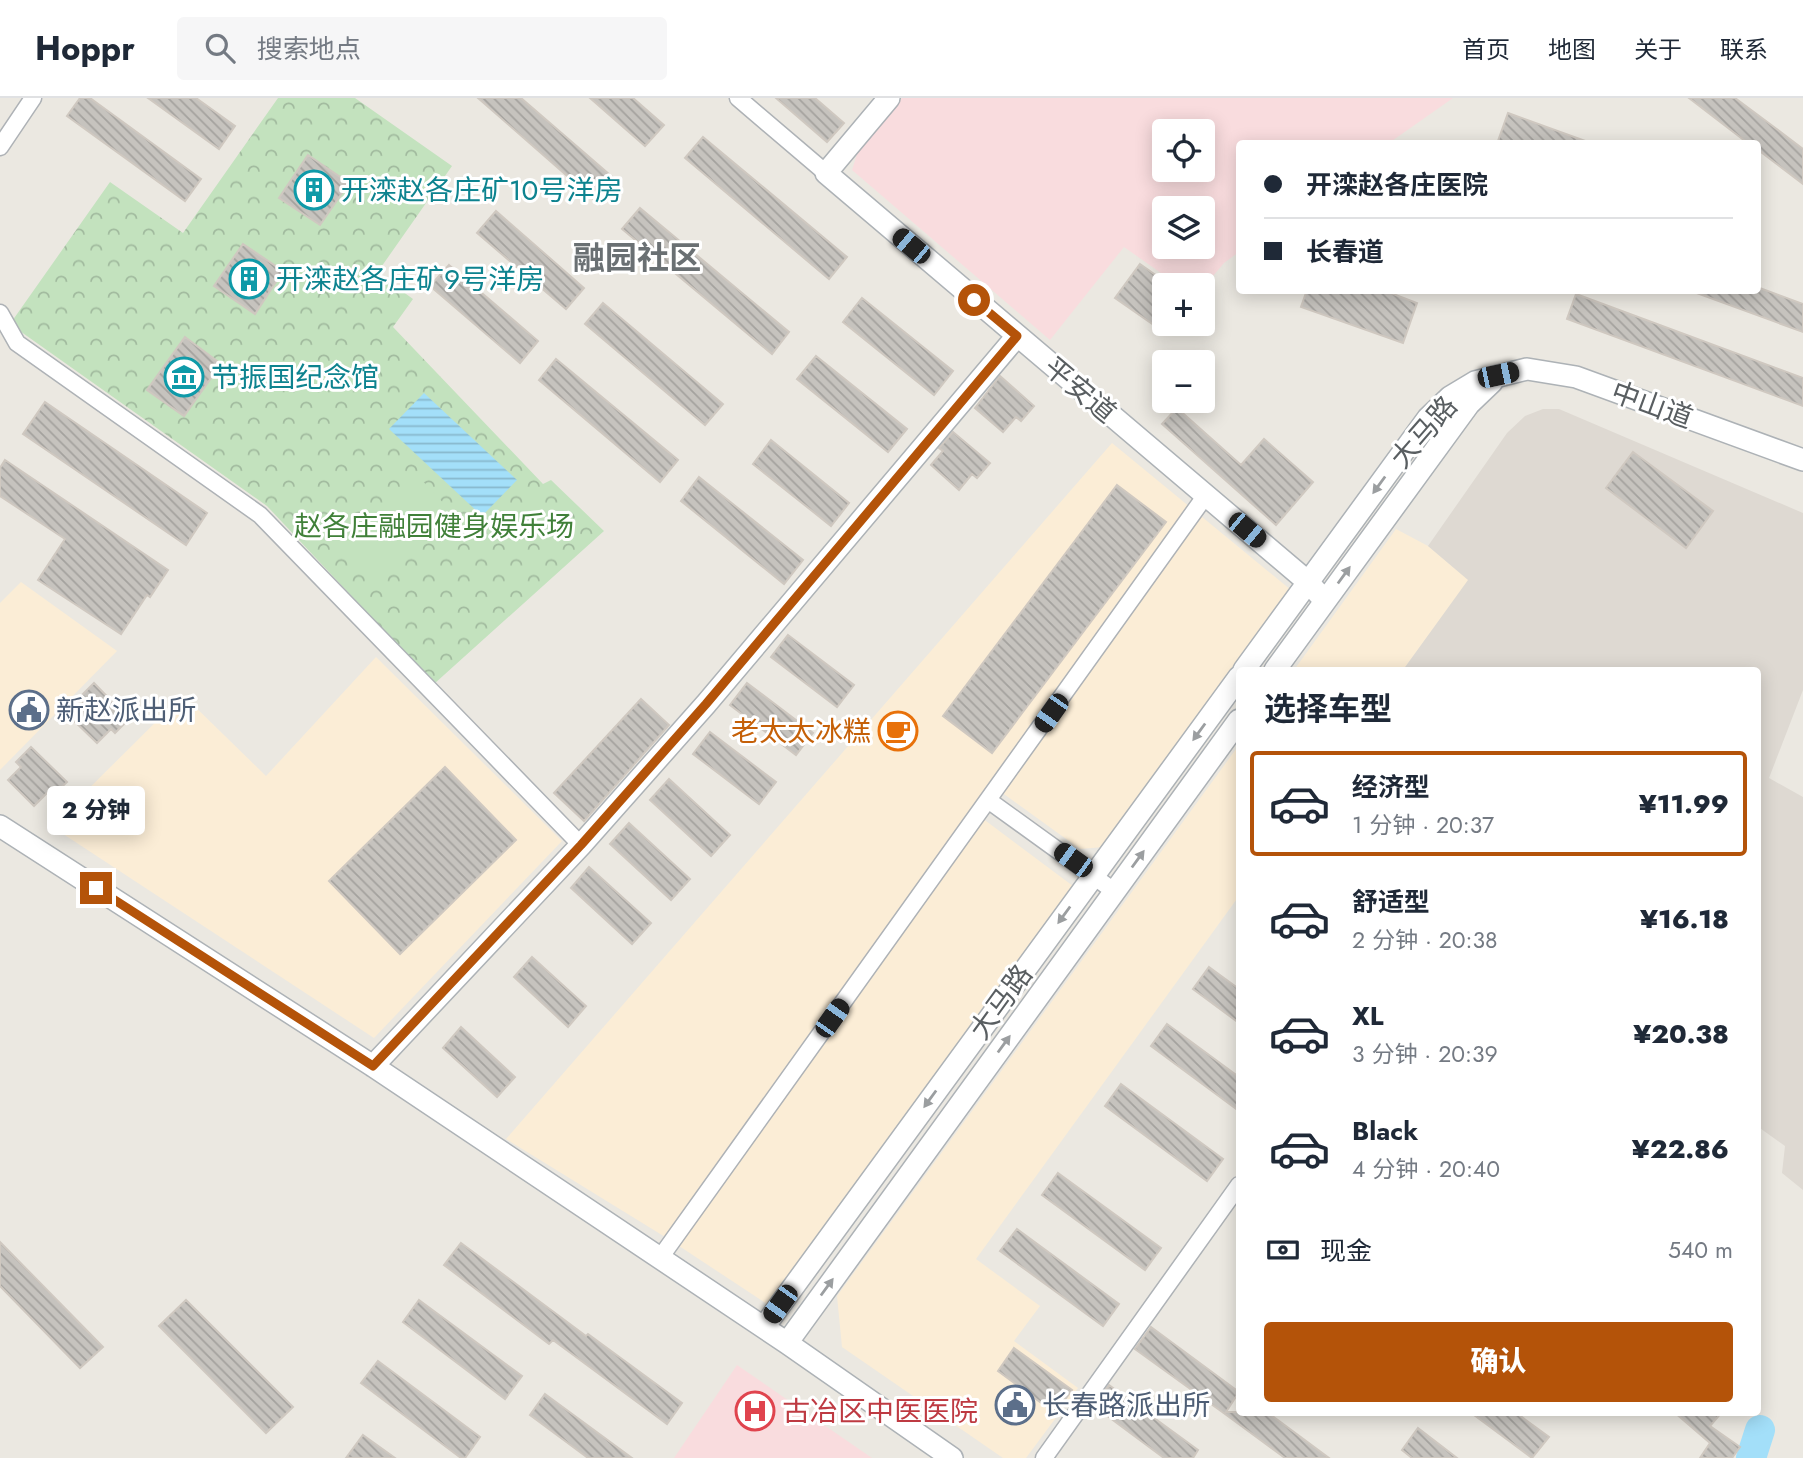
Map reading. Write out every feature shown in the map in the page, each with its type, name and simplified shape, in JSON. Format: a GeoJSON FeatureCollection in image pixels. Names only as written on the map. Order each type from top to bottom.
{"type":"FeatureCollection","features":[{"type":"Feature","properties":{"kind":"street"},"geometry":{"type":"LineString","coordinates":[[0,147],[33,98]]}},
{"type":"Feature","properties":{"kind":"street","name":"平安道"},"geometry":{"type":"LineString","coordinates":[[738,98],[1308,582],[1325,601]]}},
{"type":"Feature","properties":{"kind":"street"},"geometry":{"type":"LineString","coordinates":[[826,173],[889,98]]}},
{"type":"Feature","properties":{"kind":"street"},"geometry":{"type":"LineString","coordinates":[[0,313],[18,344],[260,515],[581,845]]}},
{"type":"Feature","properties":{"kind":"street"},"geometry":{"type":"LineString","coordinates":[[373,1066],[581,845],[706,704],[1017,336]]}},
{"type":"Feature","properties":{"kind":"street","name":"中山道"},"geometry":{"type":"LineString","coordinates":[[1498,375],[1527,369],[1576,377],[1802,457]]}},
{"type":"Feature","properties":{"kind":"street","name":"大马路"},"geometry":{"type":"LineString","coordinates":[[1246,667],[1428,418],[1450,397],[1475,382],[1498,375]]}},
{"type":"Feature","properties":{"kind":"street","name":"大马路"},"geometry":{"type":"LineString","coordinates":[[1277,667],[1469,404],[1498,375]]}},
{"type":"Feature","properties":{"kind":"street"},"geometry":{"type":"LineString","coordinates":[[660,1258],[1206,495]]}},
{"type":"Feature","properties":{"kind":"street","name":"大马路"},"geometry":{"type":"LineString","coordinates":[[764,1327],[1236,681]]}},
{"type":"Feature","properties":{"kind":"street","name":"大马路"},"geometry":{"type":"LineString","coordinates":[[788,1343],[1236,724]]}},
{"type":"Feature","properties":{"kind":"street"},"geometry":{"type":"LineString","coordinates":[[988,800],[1114,891]]}},
{"type":"Feature","properties":{"kind":"street"},"geometry":{"type":"LineString","coordinates":[[0,826],[373,1066],[788,1343],[953,1458]]}},
{"type":"Feature","properties":{"kind":"street"},"geometry":{"type":"LineString","coordinates":[[1044,1458],[1236,1189]]}},
{"type":"Feature","properties":{"kind":"shaded area"},"geometry":{"type":"Polygon","coordinates":[[[902,98],[1453,98],[1393,140],[1236,140],[1236,254],[1215,274],[1161,273],[1124,247],[1050,340],[852,170],[858,151],[902,98]]]}},
{"type":"Feature","properties":{"kind":"shaded area"},"geometry":{"type":"Polygon","coordinates":[[[1543,409],[1559,409],[1803,513],[1803,690],[1769,778],[1803,797],[1803,1190],[1782,1173],[1785,1146],[1761,1129],[1761,667],[1405,667],[1468,580],[1428,546],[1507,433],[1525,416],[1543,409]]]}},
{"type":"Feature","properties":{"kind":"shaded area"},"geometry":{"type":"Polygon","coordinates":[[[1112,443],[1291,590],[1104,847],[1080,849],[997,789],[978,815],[1073,886],[767,1304],[670,1240],[506,1139],[1112,443]]]}},
{"type":"Feature","properties":{"kind":"shaded area"},"geometry":{"type":"Polygon","coordinates":[[[1396,529],[1428,546],[1469,580],[1405,667],[1296,667],[1396,529]]]}},
{"type":"Feature","properties":{"kind":"shaded area","name":"新赵派出所"},"geometry":{"type":"Polygon","coordinates":[[[21,582],[117,651],[0,770],[0,603],[21,582]]]}},
{"type":"Feature","properties":{"kind":"shaded area"},"geometry":{"type":"Polygon","coordinates":[[[376,657],[562,841],[374,1038],[51,826],[183,695],[266,776],[376,657]]]}},
{"type":"Feature","properties":{"kind":"shaded area"},"geometry":{"type":"Polygon","coordinates":[[[1236,749],[1236,900],[976,1259],[1040,1306],[1014,1341],[1078,1388],[1026,1458],[1003,1458],[842,1347],[837,1296],[1236,749]]]}},
{"type":"Feature","properties":{"kind":"shaded area","name":"古冶区中医医院"},"geometry":{"type":"Polygon","coordinates":[[[737,1365],[872,1458],[674,1458],[737,1365]]]}},
{"type":"Feature","properties":{"kind":"green space","name":"赵各庄融园健身娱乐场"},"geometry":{"type":"Polygon","coordinates":[[[278,98],[355,98],[452,166],[377,273],[413,299],[393,327],[543,484],[551,480],[604,531],[434,684],[267,506],[10,324],[110,182],[183,233],[278,98]]]}},
{"type":"Feature","properties":{"kind":"green space","name":"赵各庄融园健身娱乐场"},"geometry":{"type":"Polygon","coordinates":[[[417,475],[452,512],[376,585],[340,548],[417,475]]]}},
{"type":"Feature","properties":{"kind":"water"},"geometry":{"type":"Polygon","coordinates":[[[424,393],[517,480],[482,516],[389,429],[424,393]]]}},
{"type":"Feature","properties":{"kind":"building"},"geometry":{"type":"Polygon","coordinates":[[[80,98],[90,98],[201,179],[185,201],[67,116],[80,98]]]}},
{"type":"Feature","properties":{"kind":"building"},"geometry":{"type":"Polygon","coordinates":[[[148,98],[196,98],[235,126],[219,149],[148,98]]]}},
{"type":"Feature","properties":{"kind":"building"},"geometry":{"type":"Polygon","coordinates":[[[478,98],[521,98],[616,180],[597,202],[478,98]]]}},
{"type":"Feature","properties":{"kind":"building"},"geometry":{"type":"Polygon","coordinates":[[[590,98],[633,98],[664,125],[645,146],[590,98]]]}},
{"type":"Feature","properties":{"kind":"building"},"geometry":{"type":"Polygon","coordinates":[[[776,98],[815,98],[844,123],[827,142],[776,98]]]}},
{"type":"Feature","properties":{"kind":"building"},"geometry":{"type":"Polygon","coordinates":[[[1689,98],[1735,98],[1770,124],[1803,149],[1803,184],[1761,152],[1761,140],[1744,140],[1689,98]]]}},
{"type":"Feature","properties":{"kind":"building"},"geometry":{"type":"Polygon","coordinates":[[[1508,113],[1582,140],[1498,140],[1508,113]]]}},
{"type":"Feature","properties":{"kind":"building"},"geometry":{"type":"Polygon","coordinates":[[[703,137],[847,257],[829,279],[685,158],[703,137]]]}},
{"type":"Feature","properties":{"kind":"building","name":"开滦赵各庄矿10号洋房"},"geometry":{"type":"Polygon","coordinates":[[[308,155],[349,183],[320,225],[279,198],[308,155]]]}},
{"type":"Feature","properties":{"kind":"building"},"geometry":{"type":"Polygon","coordinates":[[[640,208],[789,332],[772,354],[622,229],[640,208]]]}},
{"type":"Feature","properties":{"kind":"building"},"geometry":{"type":"Polygon","coordinates":[[[496,211],[584,288],[566,309],[477,233],[496,211]]]}},
{"type":"Feature","properties":{"kind":"building","name":"开滦赵各庄矿9号洋房"},"geometry":{"type":"Polygon","coordinates":[[[243,244],[283,271],[255,314],[214,286],[243,244]]]}},
{"type":"Feature","properties":{"kind":"building"},"geometry":{"type":"Polygon","coordinates":[[[1140,264],[1153,273],[1152,324],[1115,298],[1140,264]]]}},
{"type":"Feature","properties":{"kind":"building"},"geometry":{"type":"Polygon","coordinates":[[[449,265],[538,341],[520,363],[430,286],[449,265]]]}},
{"type":"Feature","properties":{"kind":"building"},"geometry":{"type":"Polygon","coordinates":[[[1761,288],[1803,304],[1803,332],[1699,294],[1761,294],[1761,288]]]}},
{"type":"Feature","properties":{"kind":"building"},"geometry":{"type":"Polygon","coordinates":[[[1306,294],[1393,294],[1417,303],[1403,343],[1301,307],[1306,294]]]}},
{"type":"Feature","properties":{"kind":"building"},"geometry":{"type":"Polygon","coordinates":[[[1576,294],[1803,378],[1803,406],[1567,319],[1576,294]]]}},
{"type":"Feature","properties":{"kind":"building"},"geometry":{"type":"Polygon","coordinates":[[[862,298],[953,371],[934,395],[843,322],[862,298]]]}},
{"type":"Feature","properties":{"kind":"building"},"geometry":{"type":"Polygon","coordinates":[[[603,303],[723,404],[705,425],[585,324],[603,303]]]}},
{"type":"Feature","properties":{"kind":"building","name":"节振国纪念馆"},"geometry":{"type":"Polygon","coordinates":[[[185,337],[221,364],[184,416],[147,390],[185,337]]]}},
{"type":"Feature","properties":{"kind":"building"},"geometry":{"type":"Polygon","coordinates":[[[816,356],[907,429],[888,452],[797,379],[816,356]]]}},
{"type":"Feature","properties":{"kind":"building"},"geometry":{"type":"Polygon","coordinates":[[[556,359],[678,460],[660,482],[539,380],[556,359]]]}},
{"type":"Feature","properties":{"kind":"building"},"geometry":{"type":"Polygon","coordinates":[[[1000,376],[1034,406],[1021,421],[1016,417],[1003,432],[975,408],[1000,376]]]}},
{"type":"Feature","properties":{"kind":"building"},"geometry":{"type":"Polygon","coordinates":[[[45,402],[207,513],[186,545],[23,434],[45,402]]]}},
{"type":"Feature","properties":{"kind":"building"},"geometry":{"type":"Polygon","coordinates":[[[1172,413],[1183,413],[1241,465],[1264,439],[1313,482],[1276,525],[1162,424],[1172,413]]]}},
{"type":"Feature","properties":{"kind":"building"},"geometry":{"type":"Polygon","coordinates":[[[953,432],[990,463],[977,478],[972,474],[959,490],[931,465],[943,451],[939,448],[953,432]]]}},
{"type":"Feature","properties":{"kind":"building"},"geometry":{"type":"Polygon","coordinates":[[[771,440],[849,503],[831,526],[753,464],[771,440]]]}},
{"type":"Feature","properties":{"kind":"building"},"geometry":{"type":"Polygon","coordinates":[[[1633,452],[1713,511],[1686,548],[1606,488],[1633,452]]]}},
{"type":"Feature","properties":{"kind":"building"},"geometry":{"type":"Polygon","coordinates":[[[5,460],[168,570],[150,597],[147,595],[121,634],[38,580],[65,539],[0,496],[0,468],[5,460]]]}},
{"type":"Feature","properties":{"kind":"building"},"geometry":{"type":"Polygon","coordinates":[[[699,477],[803,560],[784,584],[681,501],[699,477]]]}},
{"type":"Feature","properties":{"kind":"building"},"geometry":{"type":"Polygon","coordinates":[[[1117,485],[1166,522],[992,753],[943,716],[1117,485]]]}},
{"type":"Feature","properties":{"kind":"building"},"geometry":{"type":"Polygon","coordinates":[[[788,635],[854,685],[837,707],[771,657],[788,635]]]}},
{"type":"Feature","properties":{"kind":"building"},"geometry":{"type":"Polygon","coordinates":[[[94,683],[129,719],[115,733],[111,729],[97,743],[70,717],[84,703],[79,698],[94,683]]]}},
{"type":"Feature","properties":{"kind":"building"},"geometry":{"type":"Polygon","coordinates":[[[747,683],[813,733],[796,755],[730,705],[747,683]]]}},
{"type":"Feature","properties":{"kind":"building"},"geometry":{"type":"Polygon","coordinates":[[[641,699],[669,725],[584,821],[554,793],[641,699]]]}},
{"type":"Feature","properties":{"kind":"building"},"geometry":{"type":"Polygon","coordinates":[[[710,732],[776,782],[759,804],[693,754],[710,732]]]}},
{"type":"Feature","properties":{"kind":"building"},"geometry":{"type":"Polygon","coordinates":[[[31,747],[67,782],[52,796],[48,792],[34,806],[8,780],[21,767],[16,762],[31,747]]]}},
{"type":"Feature","properties":{"kind":"building"},"geometry":{"type":"Polygon","coordinates":[[[445,767],[516,840],[400,954],[329,881],[445,767]]]}},
{"type":"Feature","properties":{"kind":"building"},"geometry":{"type":"Polygon","coordinates":[[[669,779],[730,835],[711,856],[650,800],[669,779]]]}},
{"type":"Feature","properties":{"kind":"building"},"geometry":{"type":"Polygon","coordinates":[[[629,823],[690,879],[671,900],[610,844],[629,823]]]}},
{"type":"Feature","properties":{"kind":"building"},"geometry":{"type":"Polygon","coordinates":[[[589,867],[651,923],[632,944],[571,888],[589,867]]]}},
{"type":"Feature","properties":{"kind":"building"},"geometry":{"type":"Polygon","coordinates":[[[532,957],[586,1006],[568,1027],[514,977],[532,957]]]}},
{"type":"Feature","properties":{"kind":"building"},"geometry":{"type":"Polygon","coordinates":[[[1209,967],[1236,987],[1236,1021],[1193,989],[1209,967]]]}},
{"type":"Feature","properties":{"kind":"building"},"geometry":{"type":"Polygon","coordinates":[[[1167,1024],[1236,1075],[1236,1109],[1151,1046],[1167,1024]]]}},
{"type":"Feature","properties":{"kind":"building"},"geometry":{"type":"Polygon","coordinates":[[[461,1027],[515,1077],[497,1097],[443,1048],[461,1027]]]}},
{"type":"Feature","properties":{"kind":"building"},"geometry":{"type":"Polygon","coordinates":[[[1121,1084],[1223,1159],[1207,1181],[1105,1106],[1121,1084]]]}},
{"type":"Feature","properties":{"kind":"building"},"geometry":{"type":"Polygon","coordinates":[[[1058,1173],[1161,1248],[1145,1270],[1042,1195],[1058,1173]]]}},
{"type":"Feature","properties":{"kind":"building"},"geometry":{"type":"Polygon","coordinates":[[[1017,1229],[1119,1304],[1103,1326],[1000,1251],[1017,1229]]]}},
{"type":"Feature","properties":{"kind":"building"},"geometry":{"type":"Polygon","coordinates":[[[0,1242],[103,1347],[80,1368],[0,1286],[0,1242]]]}},
{"type":"Feature","properties":{"kind":"building"},"geometry":{"type":"Polygon","coordinates":[[[461,1243],[682,1403],[667,1424],[553,1340],[549,1344],[444,1265],[461,1243]]]}},
{"type":"Feature","properties":{"kind":"building"},"geometry":{"type":"Polygon","coordinates":[[[186,1300],[293,1407],[266,1433],[159,1326],[186,1300]]]}},
{"type":"Feature","properties":{"kind":"building"},"geometry":{"type":"Polygon","coordinates":[[[419,1300],[522,1376],[505,1399],[403,1322],[419,1300]]]}},
{"type":"Feature","properties":{"kind":"building"},"geometry":{"type":"Polygon","coordinates":[[[1151,1327],[1236,1390],[1236,1397],[1226,1412],[1236,1412],[1236,1416],[1272,1416],[1329,1458],[1285,1458],[1135,1349],[1151,1327]]]}},
{"type":"Feature","properties":{"kind":"building","name":"长春路派出所"},"geometry":{"type":"Polygon","coordinates":[[[1014,1348],[1072,1390],[1055,1413],[998,1371],[1014,1348]]]}},
{"type":"Feature","properties":{"kind":"building"},"geometry":{"type":"Polygon","coordinates":[[[378,1361],[480,1437],[465,1458],[461,1458],[361,1383],[378,1361]]]}},
{"type":"Feature","properties":{"kind":"building"},"geometry":{"type":"Polygon","coordinates":[[[1109,1385],[1198,1450],[1193,1458],[1164,1458],[1094,1406],[1109,1385]]]}},
{"type":"Feature","properties":{"kind":"building"},"geometry":{"type":"Polygon","coordinates":[[[545,1394],[632,1458],[588,1458],[530,1415],[545,1394]]]}},
{"type":"Feature","properties":{"kind":"building"},"geometry":{"type":"Polygon","coordinates":[[[1475,1416],[1520,1416],[1549,1437],[1532,1458],[1475,1416]]]}},
{"type":"Feature","properties":{"kind":"building"},"geometry":{"type":"Polygon","coordinates":[[[1679,1416],[1719,1416],[1710,1426],[1740,1447],[1732,1458],[1700,1458],[1710,1443],[1679,1416]]]}},
{"type":"Feature","properties":{"kind":"building"},"geometry":{"type":"Polygon","coordinates":[[[1418,1428],[1457,1458],[1412,1458],[1402,1450],[1418,1428]]]}},
{"type":"Feature","properties":{"kind":"building"},"geometry":{"type":"Polygon","coordinates":[[[363,1435],[395,1458],[346,1458],[363,1435]]]}},
{"type":"Feature","properties":{"kind":"waterway"},"geometry":{"type":"LineString","coordinates":[[1751,1458],[1760,1430]]}},
{"type":"Feature","properties":{"kind":"place","name":"开滦赵各庄矿10号洋房"},"geometry":{"type":"Point","coordinates":[314,190]}},
{"type":"Feature","properties":{"kind":"place","name":"开滦赵各庄矿9号洋房"},"geometry":{"type":"Point","coordinates":[249,279]}},
{"type":"Feature","properties":{"kind":"place","name":"节振国纪念馆"},"geometry":{"type":"Point","coordinates":[184,377]}},
{"type":"Feature","properties":{"kind":"place","name":"新赵派出所"},"geometry":{"type":"Point","coordinates":[29,710]}},
{"type":"Feature","properties":{"kind":"place","name":"老太太冰糕"},"geometry":{"type":"Point","coordinates":[898,731]}},
{"type":"Feature","properties":{"kind":"place","name":"长春路派出所"},"geometry":{"type":"Point","coordinates":[1015,1405]}},
{"type":"Feature","properties":{"kind":"place","name":"古冶区中医医院"},"geometry":{"type":"Point","coordinates":[755,1411]}},
{"type":"Feature","properties":{"kind":"district","name":"融园社区"},"geometry":{"type":"Point","coordinates":[637,258]}},
{"type":"Feature","properties":{"kind":"route"},"geometry":{"type":"LineString","coordinates":[[96,888],[373,1066],[581,845],[706,704],[1017,336],[974,300]]}}]}
